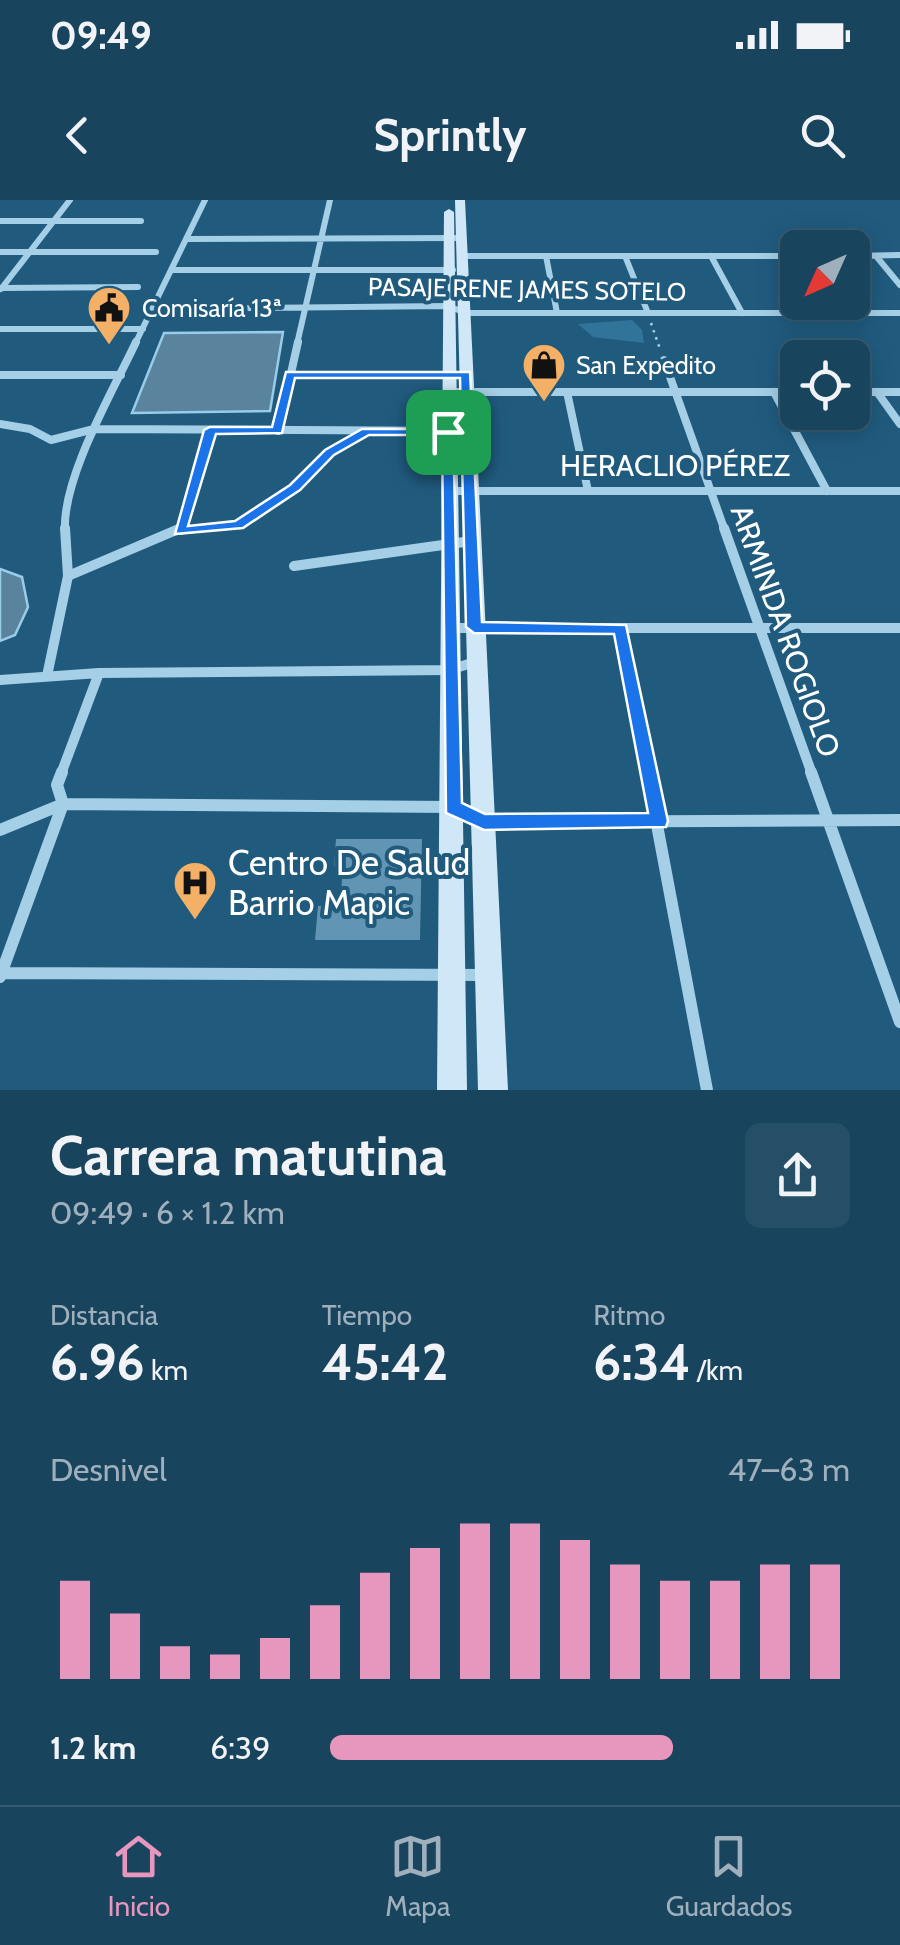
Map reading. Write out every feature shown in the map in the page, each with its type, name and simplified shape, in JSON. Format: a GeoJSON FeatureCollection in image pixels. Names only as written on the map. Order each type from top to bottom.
{"type":"FeatureCollection","features":[{"type":"Feature","properties":{"kind":"main road"},"geometry":{"type":"LineString","coordinates":[[449,200],[466,313],[466,375],[455,386],[448,432],[450,491],[474,627],[493,1090]]}},
{"type":"Feature","properties":{"kind":"main road"},"geometry":{"type":"LineString","coordinates":[[455,238],[460,200]]}},
{"type":"Feature","properties":{"kind":"main road"},"geometry":{"type":"LineString","coordinates":[[452,1090],[451,628],[460,541],[472,490],[469,431],[455,386],[448,306],[458,265]]}},
{"type":"Feature","properties":{"kind":"street"},"geometry":{"type":"LineString","coordinates":[[0,288],[70,200]]}},
{"type":"Feature","properties":{"kind":"street"},"geometry":{"type":"LineString","coordinates":[[48,676],[68,576],[64,511],[94,429],[205,200]]}},
{"type":"Feature","properties":{"kind":"street"},"geometry":{"type":"LineString","coordinates":[[278,430],[330,200]]}},
{"type":"Feature","properties":{"kind":"street"},"geometry":{"type":"LineString","coordinates":[[0,221],[142,221]]}},
{"type":"Feature","properties":{"kind":"street"},"geometry":{"type":"LineString","coordinates":[[186,239],[455,238]]}},
{"type":"Feature","properties":{"kind":"street"},"geometry":{"type":"LineString","coordinates":[[0,252],[156,252]]}},
{"type":"Feature","properties":{"kind":"street"},"geometry":{"type":"LineString","coordinates":[[171,270],[458,265],[546,256],[780,258]]}},
{"type":"Feature","properties":{"kind":"street"},"geometry":{"type":"LineString","coordinates":[[546,256],[557,313]]}},
{"type":"Feature","properties":{"kind":"street"},"geometry":{"type":"LineString","coordinates":[[625,256],[648,313]]}},
{"type":"Feature","properties":{"kind":"street"},"geometry":{"type":"LineString","coordinates":[[711,256],[742,313]]}},
{"type":"Feature","properties":{"kind":"street"},"geometry":{"type":"LineString","coordinates":[[870,256],[900,256]]}},
{"type":"Feature","properties":{"kind":"street"},"geometry":{"type":"LineString","coordinates":[[876,256],[900,284]]}},
{"type":"Feature","properties":{"kind":"street"},"geometry":{"type":"LineString","coordinates":[[0,288],[138,287]]}},
{"type":"Feature","properties":{"kind":"street","name":"PASAJE RENE JAMES SOTELO"},"geometry":{"type":"LineString","coordinates":[[152,308],[448,306],[466,313],[780,313]]}},
{"type":"Feature","properties":{"kind":"street","name":"PASAJE RENE JAMES SOTELO"},"geometry":{"type":"LineString","coordinates":[[870,313],[900,313]]}},
{"type":"Feature","properties":{"kind":"street"},"geometry":{"type":"LineString","coordinates":[[0,329],[142,329]]}},
{"type":"Feature","properties":{"kind":"street","name":"ARMINDA ROGIOLO"},"geometry":{"type":"LineString","coordinates":[[664,360],[900,1022]]}},
{"type":"Feature","properties":{"kind":"street"},"geometry":{"type":"LineString","coordinates":[[0,375],[120,375]]}},
{"type":"Feature","properties":{"kind":"street"},"geometry":{"type":"LineString","coordinates":[[290,375],[567,392],[780,392]]}},
{"type":"Feature","properties":{"kind":"street"},"geometry":{"type":"LineString","coordinates":[[567,392],[588,490]]}},
{"type":"Feature","properties":{"kind":"street"},"geometry":{"type":"LineString","coordinates":[[774,392],[827,491]]}},
{"type":"Feature","properties":{"kind":"street"},"geometry":{"type":"LineString","coordinates":[[870,392],[900,392]]}},
{"type":"Feature","properties":{"kind":"street"},"geometry":{"type":"LineString","coordinates":[[878,392],[900,424]]}},
{"type":"Feature","properties":{"kind":"street"},"geometry":{"type":"LineString","coordinates":[[0,424],[30,428],[51,440],[94,429],[469,431]]}},
{"type":"Feature","properties":{"kind":"street"},"geometry":{"type":"LineString","coordinates":[[68,576],[180,531],[210,430]]}},
{"type":"Feature","properties":{"kind":"street","name":"HERACLIO PÉREZ"},"geometry":{"type":"LineString","coordinates":[[450,491],[900,491]]}},
{"type":"Feature","properties":{"kind":"street"},"geometry":{"type":"LineString","coordinates":[[294,566],[460,541]]}},
{"type":"Feature","properties":{"kind":"street"},"geometry":{"type":"LineString","coordinates":[[451,628],[900,629]]}},
{"type":"Feature","properties":{"kind":"street"},"geometry":{"type":"LineString","coordinates":[[620,629],[707,1090]]}},
{"type":"Feature","properties":{"kind":"street"},"geometry":{"type":"LineString","coordinates":[[0,680],[99,672],[450,670],[475,662]]}},
{"type":"Feature","properties":{"kind":"street"},"geometry":{"type":"LineString","coordinates":[[99,672],[57,785],[64,804],[1,976],[487,974]]}},
{"type":"Feature","properties":{"kind":"street"},"geometry":{"type":"LineString","coordinates":[[0,830],[64,804],[453,807],[484,822],[900,820]]}},
{"type":"Feature","properties":{"kind":"path"},"geometry":{"type":"LineString","coordinates":[[648,313],[664,360]]}},
{"type":"Feature","properties":{"kind":"path"},"geometry":{"type":"LineString","coordinates":[[180,531],[238,525],[295,488],[330,453],[367,431]]}},
{"type":"Feature","properties":{"kind":"shaded area"},"geometry":{"type":"Polygon","coordinates":[[[632,320],[642,330],[644,343],[593,337],[578,324],[632,320]]]}},
{"type":"Feature","properties":{"kind":"shaded area"},"geometry":{"type":"Polygon","coordinates":[[[283,332],[270,411],[132,413],[164,333],[283,332]]]}},
{"type":"Feature","properties":{"kind":"shaded area"},"geometry":{"type":"Polygon","coordinates":[[[0,569],[22,577],[28,607],[15,635],[0,641],[0,569]]]}},
{"type":"Feature","properties":{"kind":"building"},"geometry":{"type":"Polygon","coordinates":[[[336,839],[422,839],[420,940],[315,940],[318,906],[340,906],[343,866],[334,866],[336,839]]]}},
{"type":"Feature","properties":{"kind":"place","name":"Comisaría 13ª"},"geometry":{"type":"Point","coordinates":[109,346]}},
{"type":"Feature","properties":{"kind":"place","name":"San Expedito"},"geometry":{"type":"Point","coordinates":[544,403]}},
{"type":"Feature","properties":{"kind":"place","name":"Centro De Salud Barrio Mapic"},"geometry":{"type":"Point","coordinates":[195,921]}},
{"type":"Feature","properties":{"kind":"route"},"geometry":{"type":"LineString","coordinates":[[290,375],[466,375],[474,627],[620,629],[659,821],[484,822],[453,807],[448,432],[367,431],[330,453],[295,488],[238,525],[180,531],[210,430],[278,430],[290,375]]}}]}
